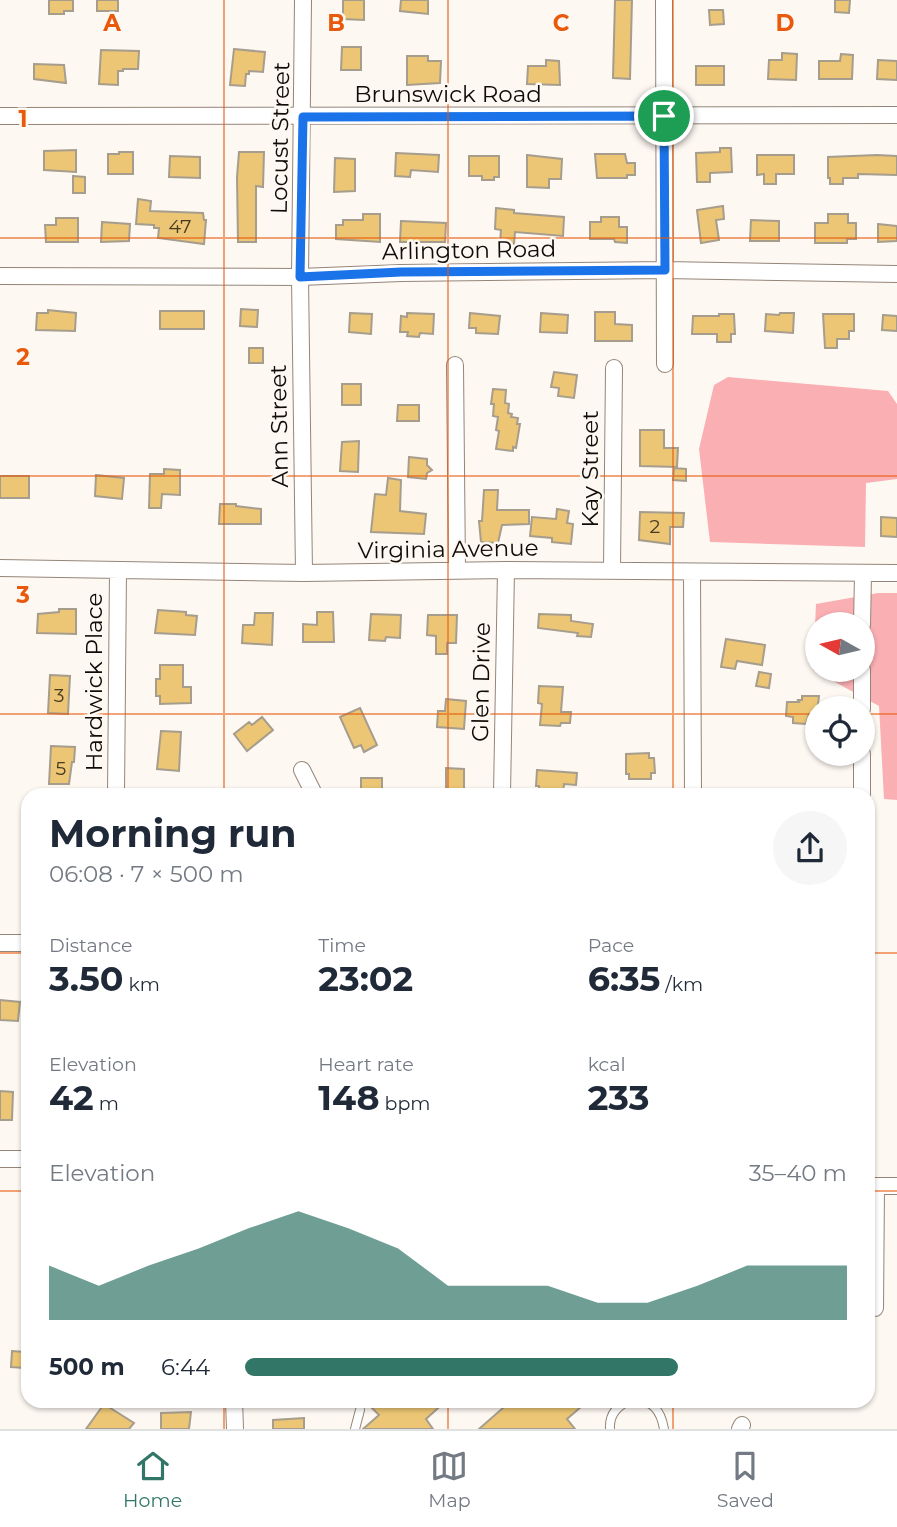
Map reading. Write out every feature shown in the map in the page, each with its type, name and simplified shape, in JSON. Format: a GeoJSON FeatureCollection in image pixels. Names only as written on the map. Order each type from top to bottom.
{"type":"FeatureCollection","features":[{"type":"Feature","properties":{"kind":"street","name":"Locust Street"},"geometry":{"type":"LineString","coordinates":[[300,277],[303,0]]}},
{"type":"Feature","properties":{"kind":"street"},"geometry":{"type":"LineString","coordinates":[[664,0],[665,364]]}},
{"type":"Feature","properties":{"kind":"street","name":"Brunswick Road"},"geometry":{"type":"LineString","coordinates":[[0,116],[897,115]]}},
{"type":"Feature","properties":{"kind":"street","name":"Arlington Road"},"geometry":{"type":"LineString","coordinates":[[0,276],[300,277],[401,272],[665,270],[897,274]]}},
{"type":"Feature","properties":{"kind":"street","name":"Ann Street"},"geometry":{"type":"LineString","coordinates":[[300,277],[304,573]]}},
{"type":"Feature","properties":{"kind":"street"},"geometry":{"type":"LineString","coordinates":[[454,365],[457,570]]}},
{"type":"Feature","properties":{"kind":"street","name":"Kay Street"},"geometry":{"type":"LineString","coordinates":[[612,570],[614,368]]}},
{"type":"Feature","properties":{"kind":"street","name":"Virginia Avenue"},"geometry":{"type":"LineString","coordinates":[[0,568],[304,573],[457,570],[897,573]]}},
{"type":"Feature","properties":{"kind":"street","name":"Hardwick Place"},"geometry":{"type":"LineString","coordinates":[[116,788],[118,570]]}},
{"type":"Feature","properties":{"kind":"street","name":"Glen Drive"},"geometry":{"type":"LineString","coordinates":[[502,788],[506,570]]}},
{"type":"Feature","properties":{"kind":"street"},"geometry":{"type":"LineString","coordinates":[[692,572],[693,788]]}},
{"type":"Feature","properties":{"kind":"street"},"geometry":{"type":"LineString","coordinates":[[862,612],[863,574]]}},
{"type":"Feature","properties":{"kind":"street"},"geometry":{"type":"LineString","coordinates":[[862,766],[862,788]]}},
{"type":"Feature","properties":{"kind":"street"},"geometry":{"type":"LineString","coordinates":[[302,770],[311,788]]}},
{"type":"Feature","properties":{"kind":"street"},"geometry":{"type":"LineString","coordinates":[[0,943],[21,943]]}},
{"type":"Feature","properties":{"kind":"street"},"geometry":{"type":"LineString","coordinates":[[0,1159],[21,1158]]}},
{"type":"Feature","properties":{"kind":"street"},"geometry":{"type":"LineString","coordinates":[[875,1186],[897,1186]]}},
{"type":"Feature","properties":{"kind":"street"},"geometry":{"type":"LineString","coordinates":[[234,1408],[235,1429]]}},
{"type":"Feature","properties":{"kind":"lane"},"geometry":{"type":"LineString","coordinates":[[610,1429],[613,1412],[618,1408]]}},
{"type":"Feature","properties":{"kind":"lane"},"geometry":{"type":"LineString","coordinates":[[655,1408],[662,1417],[664,1429]]}},
{"type":"Feature","properties":{"kind":"lane"},"geometry":{"type":"LineString","coordinates":[[355,1429],[360,1410]]}},
{"type":"Feature","properties":{"kind":"shaded area"},"geometry":{"type":"Polygon","coordinates":[[[728,377],[888,391],[897,404],[897,479],[866,483],[865,547],[710,542],[699,449],[714,385],[728,377]]]}},
{"type":"Feature","properties":{"kind":"shaded area"},"geometry":{"type":"Polygon","coordinates":[[[878,593],[897,593],[897,800],[884,799],[879,706],[875,704],[875,696],[861,696],[835,682],[875,682],[875,612],[816,612],[816,604],[878,593]]]}},
{"type":"Feature","properties":{"kind":"building"},"geometry":{"type":"Polygon","coordinates":[[[49,0],[73,0],[73,11],[49,14],[49,0]]]}},
{"type":"Feature","properties":{"kind":"building"},"geometry":{"type":"Polygon","coordinates":[[[97,0],[118,0],[118,11],[97,11],[97,0]]]}},
{"type":"Feature","properties":{"kind":"building"},"geometry":{"type":"Polygon","coordinates":[[[343,0],[364,0],[364,20],[343,19],[343,0]]]}},
{"type":"Feature","properties":{"kind":"building"},"geometry":{"type":"Polygon","coordinates":[[[401,0],[428,0],[428,14],[400,11],[401,0]]]}},
{"type":"Feature","properties":{"kind":"building"},"geometry":{"type":"Polygon","coordinates":[[[615,0],[632,0],[630,79],[613,78],[615,0]]]}},
{"type":"Feature","properties":{"kind":"building"},"geometry":{"type":"Polygon","coordinates":[[[835,0],[850,0],[849,13],[835,12],[835,0]]]}},
{"type":"Feature","properties":{"kind":"building"},"geometry":{"type":"Polygon","coordinates":[[[709,10],[723,10],[724,24],[710,25],[709,10]]]}},
{"type":"Feature","properties":{"kind":"building"},"geometry":{"type":"Polygon","coordinates":[[[342,47],[361,47],[361,70],[341,70],[342,47]]]}},
{"type":"Feature","properties":{"kind":"building"},"geometry":{"type":"Polygon","coordinates":[[[234,49],[265,52],[263,72],[249,71],[249,74],[246,74],[245,86],[230,85],[234,49]]]}},
{"type":"Feature","properties":{"kind":"building"},"geometry":{"type":"Polygon","coordinates":[[[101,50],[139,51],[138,69],[118,71],[118,85],[99,84],[101,50]]]}},
{"type":"Feature","properties":{"kind":"building"},"geometry":{"type":"Polygon","coordinates":[[[782,53],[797,54],[796,80],[768,79],[769,60],[782,60],[782,53]]]}},
{"type":"Feature","properties":{"kind":"building"},"geometry":{"type":"Polygon","coordinates":[[[841,54],[853,55],[852,79],[819,79],[819,61],[840,61],[841,54]]]}},
{"type":"Feature","properties":{"kind":"building"},"geometry":{"type":"Polygon","coordinates":[[[407,56],[428,56],[428,61],[441,61],[440,83],[407,85],[407,56]]]}},
{"type":"Feature","properties":{"kind":"building"},"geometry":{"type":"Polygon","coordinates":[[[546,60],[559,61],[560,85],[527,84],[528,66],[546,66],[546,60]]]}},
{"type":"Feature","properties":{"kind":"building"},"geometry":{"type":"Polygon","coordinates":[[[878,60],[897,61],[897,80],[877,79],[878,60]]]}},
{"type":"Feature","properties":{"kind":"building"},"geometry":{"type":"Polygon","coordinates":[[[34,64],[64,65],[66,83],[34,79],[34,64]]]}},
{"type":"Feature","properties":{"kind":"building"},"geometry":{"type":"Polygon","coordinates":[[[696,66],[724,66],[724,85],[696,85],[696,66]]]}},
{"type":"Feature","properties":{"kind":"building"},"geometry":{"type":"Polygon","coordinates":[[[720,148],[731,148],[732,172],[710,173],[710,182],[697,182],[696,153],[720,152],[720,148]]]}},
{"type":"Feature","properties":{"kind":"building"},"geometry":{"type":"Polygon","coordinates":[[[76,150],[76,172],[44,170],[44,151],[76,150]]]}},
{"type":"Feature","properties":{"kind":"building"},"geometry":{"type":"Polygon","coordinates":[[[133,152],[133,174],[108,174],[108,154],[133,152]]]}},
{"type":"Feature","properties":{"kind":"building"},"geometry":{"type":"Polygon","coordinates":[[[239,152],[264,152],[263,187],[256,186],[256,242],[238,242],[239,152]]]}},
{"type":"Feature","properties":{"kind":"building"},"geometry":{"type":"Polygon","coordinates":[[[396,153],[439,155],[438,172],[411,170],[410,177],[395,176],[396,153]]]}},
{"type":"Feature","properties":{"kind":"building"},"geometry":{"type":"Polygon","coordinates":[[[595,154],[625,154],[627,163],[635,163],[635,175],[627,175],[627,178],[597,178],[595,154]]]}},
{"type":"Feature","properties":{"kind":"building"},"geometry":{"type":"Polygon","coordinates":[[[527,155],[562,159],[561,179],[549,179],[549,188],[527,187],[527,155]]]}},
{"type":"Feature","properties":{"kind":"building"},"geometry":{"type":"Polygon","coordinates":[[[757,155],[794,155],[794,174],[776,174],[776,184],[764,184],[764,174],[757,175],[757,155]]]}},
{"type":"Feature","properties":{"kind":"building"},"geometry":{"type":"Polygon","coordinates":[[[170,156],[200,157],[200,178],[169,177],[170,156]]]}},
{"type":"Feature","properties":{"kind":"building"},"geometry":{"type":"Polygon","coordinates":[[[469,156],[499,156],[499,177],[482,180],[482,176],[469,176],[469,156]]]}},
{"type":"Feature","properties":{"kind":"building"},"geometry":{"type":"Polygon","coordinates":[[[897,156],[897,175],[858,174],[858,178],[843,178],[843,184],[830,184],[828,157],[897,156]]]}},
{"type":"Feature","properties":{"kind":"building"},"geometry":{"type":"Polygon","coordinates":[[[335,158],[355,159],[355,191],[334,192],[335,158]]]}},
{"type":"Feature","properties":{"kind":"building"},"geometry":{"type":"Polygon","coordinates":[[[73,176],[85,177],[85,193],[73,193],[73,176]]]}},
{"type":"Feature","properties":{"kind":"building"},"geometry":{"type":"Polygon","coordinates":[[[138,199],[151,201],[150,211],[203,213],[206,220],[204,244],[158,238],[159,228],[136,224],[138,199]]]}},
{"type":"Feature","properties":{"kind":"building"},"geometry":{"type":"Polygon","coordinates":[[[723,206],[724,219],[716,220],[719,240],[701,243],[697,210],[723,206]]]}},
{"type":"Feature","properties":{"kind":"building"},"geometry":{"type":"Polygon","coordinates":[[[496,208],[514,210],[514,213],[564,217],[563,236],[515,232],[514,244],[500,243],[501,230],[495,229],[496,208]]]}},
{"type":"Feature","properties":{"kind":"building"},"geometry":{"type":"Polygon","coordinates":[[[363,214],[380,214],[380,242],[336,239],[336,225],[343,225],[343,220],[363,220],[363,214]]]}},
{"type":"Feature","properties":{"kind":"building"},"geometry":{"type":"Polygon","coordinates":[[[828,214],[848,214],[848,223],[856,223],[856,239],[847,239],[847,243],[815,243],[815,223],[828,223],[828,214]]]}},
{"type":"Feature","properties":{"kind":"building"},"geometry":{"type":"Polygon","coordinates":[[[601,217],[619,217],[619,227],[627,227],[627,243],[615,242],[614,239],[590,239],[590,222],[601,222],[601,217]]]}},
{"type":"Feature","properties":{"kind":"building"},"geometry":{"type":"Polygon","coordinates":[[[56,218],[78,218],[78,242],[46,242],[45,225],[56,225],[56,218]]]}},
{"type":"Feature","properties":{"kind":"building"},"geometry":{"type":"Polygon","coordinates":[[[751,220],[779,221],[779,241],[750,241],[751,220]]]}},
{"type":"Feature","properties":{"kind":"building"},"geometry":{"type":"Polygon","coordinates":[[[401,221],[446,223],[445,242],[400,242],[401,221]]]}},
{"type":"Feature","properties":{"kind":"building"},"geometry":{"type":"Polygon","coordinates":[[[102,222],[130,224],[129,241],[101,242],[102,222]]]}},
{"type":"Feature","properties":{"kind":"building"},"geometry":{"type":"Polygon","coordinates":[[[878,224],[897,226],[897,241],[878,242],[878,224]]]}},
{"type":"Feature","properties":{"kind":"building"},"geometry":{"type":"Polygon","coordinates":[[[241,309],[258,310],[257,327],[240,326],[241,309]]]}},
{"type":"Feature","properties":{"kind":"building"},"geometry":{"type":"Polygon","coordinates":[[[48,310],[76,313],[75,331],[36,330],[37,313],[48,313],[48,310]]]}},
{"type":"Feature","properties":{"kind":"building"},"geometry":{"type":"Polygon","coordinates":[[[160,311],[204,311],[204,329],[160,329],[160,311]]]}},
{"type":"Feature","properties":{"kind":"building"},"geometry":{"type":"Polygon","coordinates":[[[595,312],[615,312],[615,324],[632,325],[632,341],[595,341],[595,312]]]}},
{"type":"Feature","properties":{"kind":"building"},"geometry":{"type":"Polygon","coordinates":[[[350,313],[372,314],[371,334],[349,332],[350,313]]]}},
{"type":"Feature","properties":{"kind":"building"},"geometry":{"type":"Polygon","coordinates":[[[407,313],[434,314],[433,334],[420,333],[419,337],[400,332],[401,316],[407,317],[407,313]]]}},
{"type":"Feature","properties":{"kind":"building"},"geometry":{"type":"Polygon","coordinates":[[[470,313],[500,316],[498,334],[476,333],[476,328],[469,328],[470,313]]]}},
{"type":"Feature","properties":{"kind":"building"},"geometry":{"type":"Polygon","coordinates":[[[541,313],[568,315],[567,333],[540,332],[541,313]]]}},
{"type":"Feature","properties":{"kind":"building"},"geometry":{"type":"Polygon","coordinates":[[[794,313],[793,333],[765,331],[766,314],[794,313]]]}},
{"type":"Feature","properties":{"kind":"building"},"geometry":{"type":"Polygon","coordinates":[[[734,314],[735,334],[731,334],[731,342],[717,342],[717,334],[692,334],[693,316],[734,314]]]}},
{"type":"Feature","properties":{"kind":"building"},"geometry":{"type":"Polygon","coordinates":[[[823,314],[854,314],[854,331],[849,331],[849,339],[837,339],[837,348],[825,348],[823,314]]]}},
{"type":"Feature","properties":{"kind":"building"},"geometry":{"type":"Polygon","coordinates":[[[883,315],[897,316],[897,331],[882,330],[883,315]]]}},
{"type":"Feature","properties":{"kind":"building"},"geometry":{"type":"Polygon","coordinates":[[[249,348],[263,348],[263,363],[249,363],[249,348]]]}},
{"type":"Feature","properties":{"kind":"building"},"geometry":{"type":"Polygon","coordinates":[[[554,372],[577,375],[574,398],[558,396],[559,388],[551,387],[554,372]]]}},
{"type":"Feature","properties":{"kind":"building"},"geometry":{"type":"Polygon","coordinates":[[[342,384],[361,384],[361,405],[342,405],[342,384]]]}},
{"type":"Feature","properties":{"kind":"building"},"geometry":{"type":"Polygon","coordinates":[[[493,389],[506,390],[505,403],[509,404],[508,413],[512,414],[511,417],[518,418],[517,424],[520,424],[516,448],[513,447],[513,451],[496,449],[499,431],[496,430],[498,417],[493,416],[494,404],[491,404],[493,389]]]}},
{"type":"Feature","properties":{"kind":"building"},"geometry":{"type":"Polygon","coordinates":[[[398,405],[419,405],[419,421],[397,421],[398,405]]]}},
{"type":"Feature","properties":{"kind":"building"},"geometry":{"type":"Polygon","coordinates":[[[640,430],[664,430],[664,448],[678,448],[677,467],[640,466],[640,430]]]}},
{"type":"Feature","properties":{"kind":"building"},"geometry":{"type":"Polygon","coordinates":[[[359,441],[358,472],[340,471],[342,442],[359,441]]]}},
{"type":"Feature","properties":{"kind":"building"},"geometry":{"type":"Polygon","coordinates":[[[409,457],[427,459],[427,465],[432,470],[427,473],[426,479],[408,477],[409,457]]]}},
{"type":"Feature","properties":{"kind":"building"},"geometry":{"type":"Polygon","coordinates":[[[674,468],[686,469],[686,481],[673,480],[674,468]]]}},
{"type":"Feature","properties":{"kind":"building"},"geometry":{"type":"Polygon","coordinates":[[[164,469],[180,470],[180,495],[162,494],[161,508],[149,508],[150,474],[164,474],[164,469]]]}},
{"type":"Feature","properties":{"kind":"building"},"geometry":{"type":"Polygon","coordinates":[[[96,475],[124,478],[122,499],[95,496],[96,475]]]}},
{"type":"Feature","properties":{"kind":"building"},"geometry":{"type":"Polygon","coordinates":[[[0,476],[29,476],[29,498],[0,498],[0,476]]]}},
{"type":"Feature","properties":{"kind":"building"},"geometry":{"type":"Polygon","coordinates":[[[388,478],[401,480],[400,511],[426,514],[424,534],[371,532],[375,494],[386,495],[388,478]]]}},
{"type":"Feature","properties":{"kind":"building"},"geometry":{"type":"Polygon","coordinates":[[[484,490],[498,490],[497,510],[529,510],[529,524],[502,525],[498,543],[481,542],[479,521],[482,521],[484,490]]]}},
{"type":"Feature","properties":{"kind":"building"},"geometry":{"type":"Polygon","coordinates":[[[220,504],[261,509],[261,524],[219,524],[220,504]]]}},
{"type":"Feature","properties":{"kind":"building"},"geometry":{"type":"Polygon","coordinates":[[[557,509],[569,511],[567,523],[573,524],[571,544],[552,542],[552,538],[530,536],[532,517],[556,519],[557,509]]]}},
{"type":"Feature","properties":{"kind":"building"},"geometry":{"type":"Polygon","coordinates":[[[640,512],[684,513],[683,527],[670,527],[670,544],[639,540],[640,512]]]}},
{"type":"Feature","properties":{"kind":"building"},"geometry":{"type":"Polygon","coordinates":[[[881,517],[897,518],[897,537],[881,536],[881,517]]]}},
{"type":"Feature","properties":{"kind":"building"},"geometry":{"type":"Polygon","coordinates":[[[59,609],[76,609],[76,634],[37,633],[38,614],[59,612],[59,609]]]}},
{"type":"Feature","properties":{"kind":"building"},"geometry":{"type":"Polygon","coordinates":[[[158,610],[186,612],[186,615],[197,616],[195,635],[155,633],[158,610]]]}},
{"type":"Feature","properties":{"kind":"building"},"geometry":{"type":"Polygon","coordinates":[[[317,612],[333,612],[334,642],[303,642],[303,624],[317,625],[317,612]]]}},
{"type":"Feature","properties":{"kind":"building"},"geometry":{"type":"Polygon","coordinates":[[[255,613],[273,613],[272,645],[242,643],[243,625],[254,625],[255,613]]]}},
{"type":"Feature","properties":{"kind":"building"},"geometry":{"type":"Polygon","coordinates":[[[371,614],[401,615],[400,638],[369,640],[371,614]]]}},
{"type":"Feature","properties":{"kind":"building"},"geometry":{"type":"Polygon","coordinates":[[[539,614],[571,615],[571,621],[593,624],[591,637],[538,628],[539,614]]]}},
{"type":"Feature","properties":{"kind":"building"},"geometry":{"type":"Polygon","coordinates":[[[428,615],[457,615],[456,643],[447,643],[447,654],[436,654],[436,636],[427,635],[428,615]]]}},
{"type":"Feature","properties":{"kind":"building"},"geometry":{"type":"Polygon","coordinates":[[[726,639],[765,645],[762,665],[737,661],[735,669],[721,667],[726,639]]]}},
{"type":"Feature","properties":{"kind":"building"},"geometry":{"type":"Polygon","coordinates":[[[160,665],[183,665],[183,687],[191,687],[191,703],[160,704],[160,696],[156,696],[156,679],[160,679],[160,665]]]}},
{"type":"Feature","properties":{"kind":"building"},"geometry":{"type":"Polygon","coordinates":[[[759,672],[771,674],[769,688],[756,686],[759,672]]]}},
{"type":"Feature","properties":{"kind":"building"},"geometry":{"type":"Polygon","coordinates":[[[50,675],[70,676],[68,714],[48,713],[50,675]]]}},
{"type":"Feature","properties":{"kind":"building"},"geometry":{"type":"Polygon","coordinates":[[[539,686],[563,687],[561,712],[571,712],[570,723],[561,723],[560,726],[540,725],[542,704],[538,703],[539,686]]]}},
{"type":"Feature","properties":{"kind":"building"},"geometry":{"type":"Polygon","coordinates":[[[802,696],[805,696],[805,724],[793,723],[793,717],[786,716],[787,702],[802,700],[802,696]]]}},
{"type":"Feature","properties":{"kind":"building"},"geometry":{"type":"Polygon","coordinates":[[[446,699],[466,701],[464,729],[437,727],[438,711],[445,711],[446,699]]]}},
{"type":"Feature","properties":{"kind":"building"},"geometry":{"type":"Polygon","coordinates":[[[360,708],[377,745],[364,752],[361,745],[354,748],[340,717],[360,708]]]}},
{"type":"Feature","properties":{"kind":"building"},"geometry":{"type":"Polygon","coordinates":[[[262,717],[273,730],[247,751],[234,734],[249,722],[252,725],[262,717]]]}},
{"type":"Feature","properties":{"kind":"building"},"geometry":{"type":"Polygon","coordinates":[[[161,731],[181,732],[179,771],[157,769],[161,731]]]}},
{"type":"Feature","properties":{"kind":"building"},"geometry":{"type":"Polygon","coordinates":[[[51,746],[75,747],[69,784],[49,784],[51,746]]]}},
{"type":"Feature","properties":{"kind":"building"},"geometry":{"type":"Polygon","coordinates":[[[649,753],[649,758],[654,758],[655,773],[651,773],[651,779],[629,779],[629,774],[626,774],[626,754],[649,753]]]}},
{"type":"Feature","properties":{"kind":"building"},"geometry":{"type":"Polygon","coordinates":[[[446,768],[464,769],[464,788],[446,788],[446,768]]]}},
{"type":"Feature","properties":{"kind":"building"},"geometry":{"type":"Polygon","coordinates":[[[537,770],[577,773],[576,785],[564,784],[564,788],[536,786],[537,770]]]}},
{"type":"Feature","properties":{"kind":"building"},"geometry":{"type":"Polygon","coordinates":[[[361,778],[382,778],[382,788],[361,788],[361,778]]]}},
{"type":"Feature","properties":{"kind":"building"},"geometry":{"type":"Polygon","coordinates":[[[0,1000],[20,1002],[18,1021],[0,1020],[0,1000]]]}},
{"type":"Feature","properties":{"kind":"building"},"geometry":{"type":"Polygon","coordinates":[[[0,1091],[13,1092],[12,1120],[0,1120],[0,1091]]]}},
{"type":"Feature","properties":{"kind":"building"},"geometry":{"type":"Polygon","coordinates":[[[12,1351],[21,1352],[21,1368],[11,1367],[12,1351]]]}},
{"type":"Feature","properties":{"kind":"building"},"geometry":{"type":"Polygon","coordinates":[[[101,1408],[110,1408],[134,1423],[129,1429],[86,1429],[101,1408]]]}},
{"type":"Feature","properties":{"kind":"building"},"geometry":{"type":"Polygon","coordinates":[[[372,1408],[438,1408],[426,1419],[433,1429],[363,1429],[379,1415],[372,1408]]]}},
{"type":"Feature","properties":{"kind":"building"},"geometry":{"type":"Polygon","coordinates":[[[503,1408],[580,1408],[567,1419],[575,1429],[479,1429],[503,1408]]]}},
{"type":"Feature","properties":{"kind":"building"},"geometry":{"type":"Polygon","coordinates":[[[191,1412],[189,1429],[161,1429],[161,1413],[191,1412]]]}},
{"type":"Feature","properties":{"kind":"building"},"geometry":{"type":"Polygon","coordinates":[[[304,1418],[304,1429],[273,1429],[273,1420],[304,1418]]]}},
{"type":"Feature","properties":{"kind":"route"},"geometry":{"type":"LineString","coordinates":[[664,116],[665,270],[401,272],[300,277],[303,117],[664,116]]}}]}
